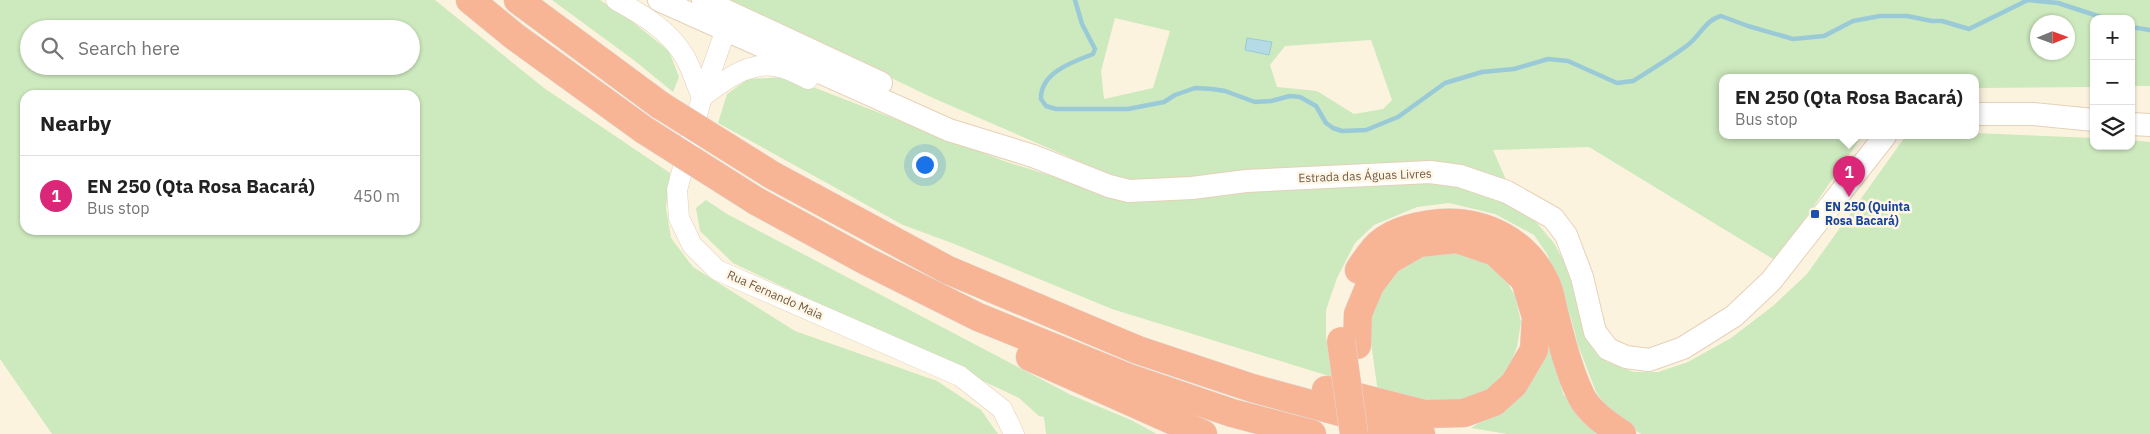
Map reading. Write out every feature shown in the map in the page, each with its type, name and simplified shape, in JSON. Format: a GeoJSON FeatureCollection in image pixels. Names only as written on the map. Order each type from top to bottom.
{"type":"FeatureCollection","features":[{"type":"Feature","properties":{"kind":"highway"},"geometry":{"type":"LineString","coordinates":[[470,0],[514,36],[644,130],[756,201],[866,261],[978,317],[1129,378],[1232,413],[1312,434]]}},
{"type":"Feature","properties":{"kind":"highway"},"geometry":{"type":"LineString","coordinates":[[518,0],[660,105],[772,175],[876,233],[966,278],[1138,350],[1252,388],[1421,434]]}},
{"type":"Feature","properties":{"kind":"highway"},"geometry":{"type":"LineString","coordinates":[[1371,434],[1342,311],[1354,277],[1376,246],[1399,232],[1426,224],[1455,222],[1486,228],[1509,238],[1530,259],[1546,283],[1566,355],[1582,398],[1606,424],[1622,434]]}},
{"type":"Feature","properties":{"kind":"highway"},"geometry":{"type":"LineString","coordinates":[[1252,388],[1334,391],[1425,414],[1464,413],[1494,402],[1514,384],[1534,350],[1536,317],[1525,280],[1495,252],[1457,239],[1419,243],[1388,261],[1370,285],[1349,343],[1354,434]]}},
{"type":"Feature","properties":{"kind":"highway"},"geometry":{"type":"LineString","coordinates":[[978,317],[1018,352],[1203,434]]}},
{"type":"Feature","properties":{"kind":"main road"},"geometry":{"type":"LineString","coordinates":[[659,0],[729,21],[1033,156]]}},
{"type":"Feature","properties":{"kind":"main road"},"geometry":{"type":"LineString","coordinates":[[703,0],[729,21],[949,130],[1033,156]]}},
{"type":"Feature","properties":{"kind":"main road"},"geometry":{"type":"LineString","coordinates":[[1979,114],[2033,114],[2090,120]]}},
{"type":"Feature","properties":{"kind":"main road"},"geometry":{"type":"LineString","coordinates":[[2135,124],[2150,125]]}},
{"type":"Feature","properties":{"kind":"main road","name":"Estrada das Águas Livres"},"geometry":{"type":"LineString","coordinates":[[1033,156],[1109,186],[1129,191],[1192,188],[1246,181],[1430,172],[1460,176],[1506,192],[1553,218],[1566,235],[1582,277],[1595,332],[1608,349],[1626,357],[1648,360],[1683,348],[1734,316],[1771,281],[1883,139]]}},
{"type":"Feature","properties":{"kind":"street"},"geometry":{"type":"LineString","coordinates":[[616,0],[646,16],[670,36],[685,58],[702,97],[730,77],[758,65],[782,67],[871,104],[949,130]]}},
{"type":"Feature","properties":{"kind":"street","name":"Rua Fernando Maia"},"geometry":{"type":"LineString","coordinates":[[729,21],[702,97],[677,190],[679,218],[692,245],[717,270],[960,376],[1002,409],[1014,434]]}},
{"type":"Feature","properties":{"kind":"green space"},"geometry":{"type":"Polygon","coordinates":[[[0,0],[435,0],[544,88],[670,173],[666,208],[671,238],[693,267],[795,331],[937,381],[981,410],[998,434],[52,434],[0,359],[0,0]]]}},
{"type":"Feature","properties":{"kind":"green space"},"geometry":{"type":"Polygon","coordinates":[[[552,0],[600,0],[629,19],[669,51],[679,77],[673,92],[635,61],[552,0]]]}},
{"type":"Feature","properties":{"kind":"green space"},"geometry":{"type":"Polygon","coordinates":[[[729,0],[2150,0],[2150,86],[2135,86],[2135,15],[2090,15],[2090,87],[1979,88],[1979,74],[1719,74],[1719,139],[1860,139],[1787,245],[1773,259],[1589,147],[1493,150],[1507,182],[1136,186],[933,98],[729,0]],[[1115,18],[1101,71],[1104,99],[1153,88],[1170,31],[1115,18]],[[1371,40],[1285,46],[1270,65],[1277,87],[1317,91],[1354,114],[1383,109],[1392,100],[1371,40]]]}},
{"type":"Feature","properties":{"kind":"green space"},"geometry":{"type":"Polygon","coordinates":[[[787,77],[1004,161],[1118,197],[1439,180],[1498,200],[1530,215],[1554,243],[1569,271],[1589,342],[1607,362],[1634,372],[1658,372],[1688,362],[1731,338],[1773,306],[1807,274],[1904,139],[1979,139],[1979,133],[2090,138],[2090,150],[2135,150],[2135,140],[2150,142],[2150,434],[1641,434],[1611,414],[1596,392],[1547,254],[1534,235],[1495,214],[1449,203],[1417,207],[1374,225],[1355,243],[1337,278],[1326,310],[1326,337],[1332,377],[1112,309],[952,243],[903,225],[718,123],[727,94],[748,79],[787,77]]]}},
{"type":"Feature","properties":{"kind":"green space"},"geometry":{"type":"Polygon","coordinates":[[[706,200],[727,214],[1071,395],[1131,420],[1157,434],[1046,434],[1044,417],[1039,416],[1019,398],[733,263],[700,231],[696,208],[706,200]]]}},
{"type":"Feature","properties":{"kind":"green space"},"geometry":{"type":"Polygon","coordinates":[[[1455,250],[1482,260],[1503,275],[1515,296],[1521,322],[1517,347],[1507,373],[1492,388],[1445,408],[1378,393],[1370,335],[1371,313],[1379,287],[1413,255],[1455,250]]]}},
{"type":"Feature","properties":{"kind":"green space"},"geometry":{"type":"Polygon","coordinates":[[[1550,340],[1563,394],[1596,434],[1507,434],[1471,428],[1495,413],[1550,340]]]}},
{"type":"Feature","properties":{"kind":"water"},"geometry":{"type":"Polygon","coordinates":[[[1247,38],[1272,42],[1269,55],[1245,50],[1247,38]]]}},
{"type":"Feature","properties":{"kind":"waterway"},"geometry":{"type":"LineString","coordinates":[[1075,0],[1082,24],[1095,49],[1093,54],[1067,65],[1051,75],[1042,90],[1041,99],[1046,106],[1056,109],[1128,109],[1164,102],[1175,95],[1195,88],[1212,89],[1225,91],[1255,102],[1271,101],[1290,96],[1300,97],[1316,106],[1326,123],[1342,131],[1366,130],[1398,117],[1445,83],[1482,72],[1514,69],[1548,59],[1568,61],[1617,83],[1633,81],[1682,49],[1712,20],[1721,16],[1793,39],[1824,36],[1853,21],[1880,16],[1907,16],[1942,21],[1969,29],[2028,0],[2058,3],[2095,15]]}},
{"type":"Feature","properties":{"kind":"waterway"},"geometry":{"type":"LineString","coordinates":[[2135,28],[2150,30]]}},
{"type":"Feature","properties":{"kind":"place","name":"EN 250 (Qta Rosa Bacará)"},"geometry":{"type":"Point","coordinates":[1849,197]}},
{"type":"Feature","properties":{"kind":"place","name":"EN 250 (Quinta Rosa Bacará)"},"geometry":{"type":"Point","coordinates":[1815,214]}}]}
